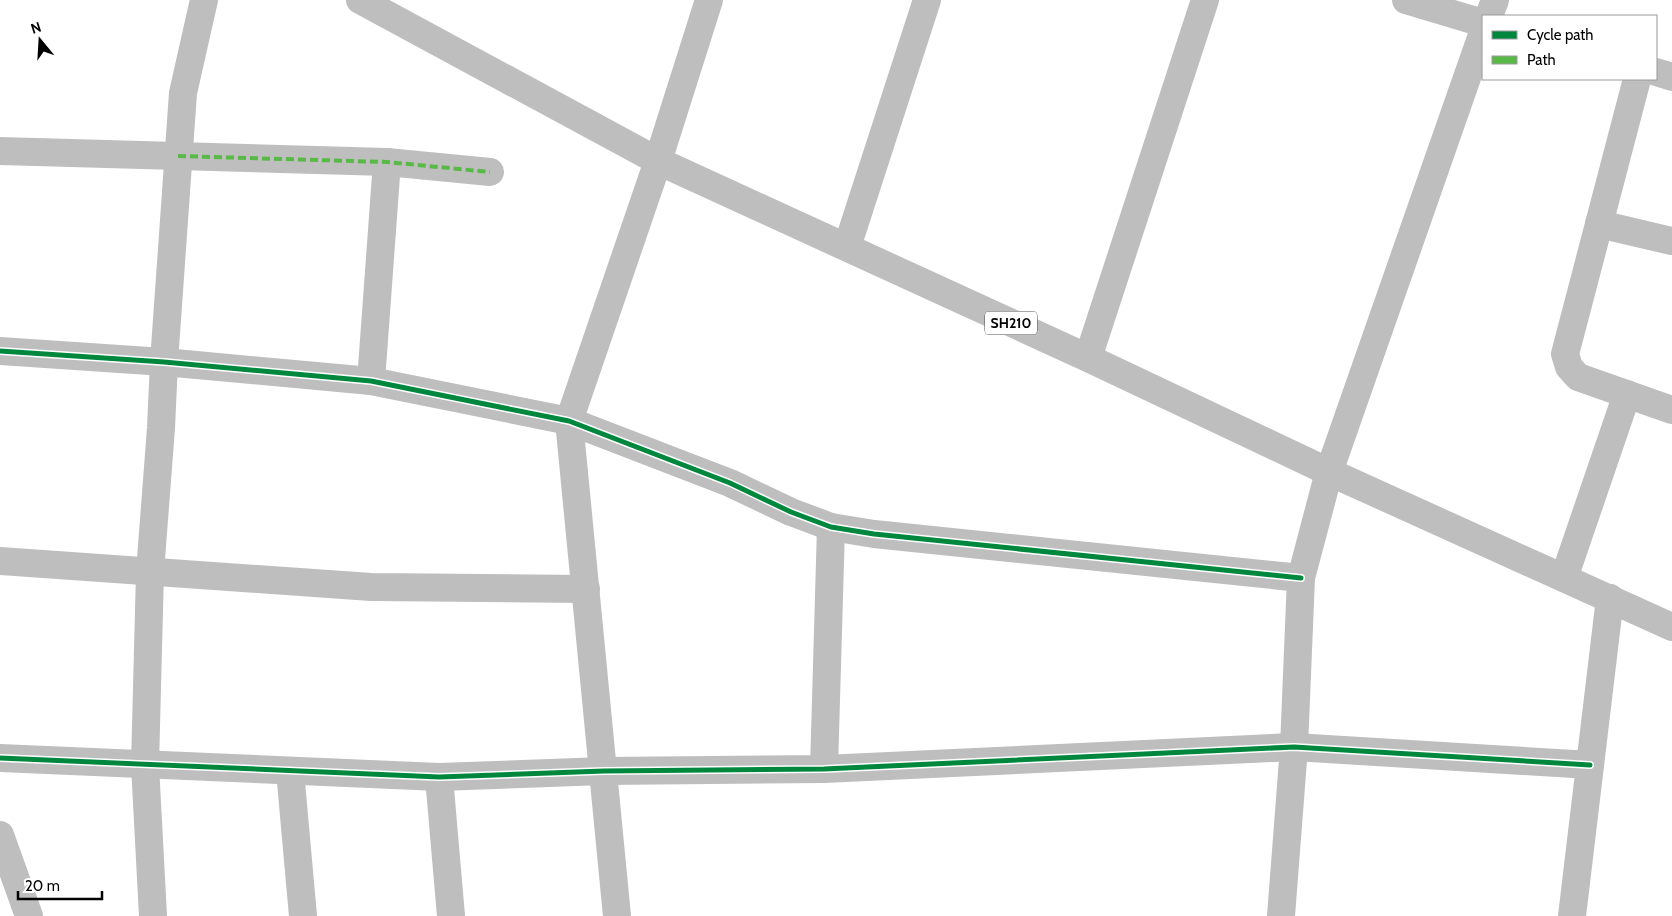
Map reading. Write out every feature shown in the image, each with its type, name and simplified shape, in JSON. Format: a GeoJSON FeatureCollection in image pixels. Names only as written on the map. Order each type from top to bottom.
{"type":"FeatureCollection","features":[{"type":"Feature","properties":{"kind":"street"},"geometry":{"type":"LineString","coordinates":[[152,916],[145,765],[150,572],[183,93],[204,0]]}},
{"type":"Feature","properties":{"kind":"street","name":"SH210"},"geometry":{"type":"LineString","coordinates":[[360,0],[658,161],[1088,358],[1329,472],[1672,627]]}},
{"type":"Feature","properties":{"kind":"street"},"geometry":{"type":"LineString","coordinates":[[617,916],[569,421],[658,161],[709,0]]}},
{"type":"Feature","properties":{"kind":"street"},"geometry":{"type":"LineString","coordinates":[[847,247],[927,0]]}},
{"type":"Feature","properties":{"kind":"street"},"geometry":{"type":"LineString","coordinates":[[1088,358],[1205,0]]}},
{"type":"Feature","properties":{"kind":"street"},"geometry":{"type":"LineString","coordinates":[[1406,0],[1482,23]]}},
{"type":"Feature","properties":{"kind":"street"},"geometry":{"type":"LineString","coordinates":[[1489,15],[1495,0]]}},
{"type":"Feature","properties":{"kind":"street"},"geometry":{"type":"LineString","coordinates":[[1281,916],[1294,747],[1301,578],[1329,472],[1482,35]]}},
{"type":"Feature","properties":{"kind":"street"},"geometry":{"type":"LineString","coordinates":[[1657,72],[1672,77]]}},
{"type":"Feature","properties":{"kind":"street"},"geometry":{"type":"LineString","coordinates":[[1638,80],[1565,354],[1569,367],[1578,377],[1672,410]]}},
{"type":"Feature","properties":{"kind":"street"},"geometry":{"type":"LineString","coordinates":[[0,151],[387,162],[490,172]]}},
{"type":"Feature","properties":{"kind":"street"},"geometry":{"type":"LineString","coordinates":[[371,381],[387,162]]}},
{"type":"Feature","properties":{"kind":"street"},"geometry":{"type":"LineString","coordinates":[[1600,224],[1672,242]]}},
{"type":"Feature","properties":{"kind":"street"},"geometry":{"type":"LineString","coordinates":[[0,351],[164,362],[371,381],[569,421],[730,483],[791,512],[831,527],[874,534],[1301,578]]}},
{"type":"Feature","properties":{"kind":"street"},"geometry":{"type":"LineString","coordinates":[[1564,578],[1627,394]]}},
{"type":"Feature","properties":{"kind":"street"},"geometry":{"type":"LineString","coordinates":[[824,769],[831,527]]}},
{"type":"Feature","properties":{"kind":"street"},"geometry":{"type":"LineString","coordinates":[[0,561],[371,587],[586,589]]}},
{"type":"Feature","properties":{"kind":"street"},"geometry":{"type":"LineString","coordinates":[[1572,916],[1610,598]]}},
{"type":"Feature","properties":{"kind":"street"},"geometry":{"type":"LineString","coordinates":[[0,758],[438,777],[604,771],[824,769],[1294,747],[1590,765]]}},
{"type":"Feature","properties":{"kind":"street"},"geometry":{"type":"LineString","coordinates":[[290,771],[303,916]]}},
{"type":"Feature","properties":{"kind":"street"},"geometry":{"type":"LineString","coordinates":[[438,777],[451,916]]}},
{"type":"Feature","properties":{"kind":"street"},"geometry":{"type":"LineString","coordinates":[[0,835],[28,916]]}},
{"type":"Feature","properties":{"kind":"marked path"},"geometry":{"type":"LineString","coordinates":[[178,156],[387,162],[490,172]]}},
{"type":"Feature","properties":{"kind":"cycle path"},"geometry":{"type":"LineString","coordinates":[[0,351],[164,362],[371,381],[569,421],[730,483],[791,512],[831,527],[874,534],[1301,578]]}},
{"type":"Feature","properties":{"kind":"cycle path"},"geometry":{"type":"LineString","coordinates":[[0,758],[439,777],[604,771],[824,769],[1294,747],[1590,765]]}}]}
